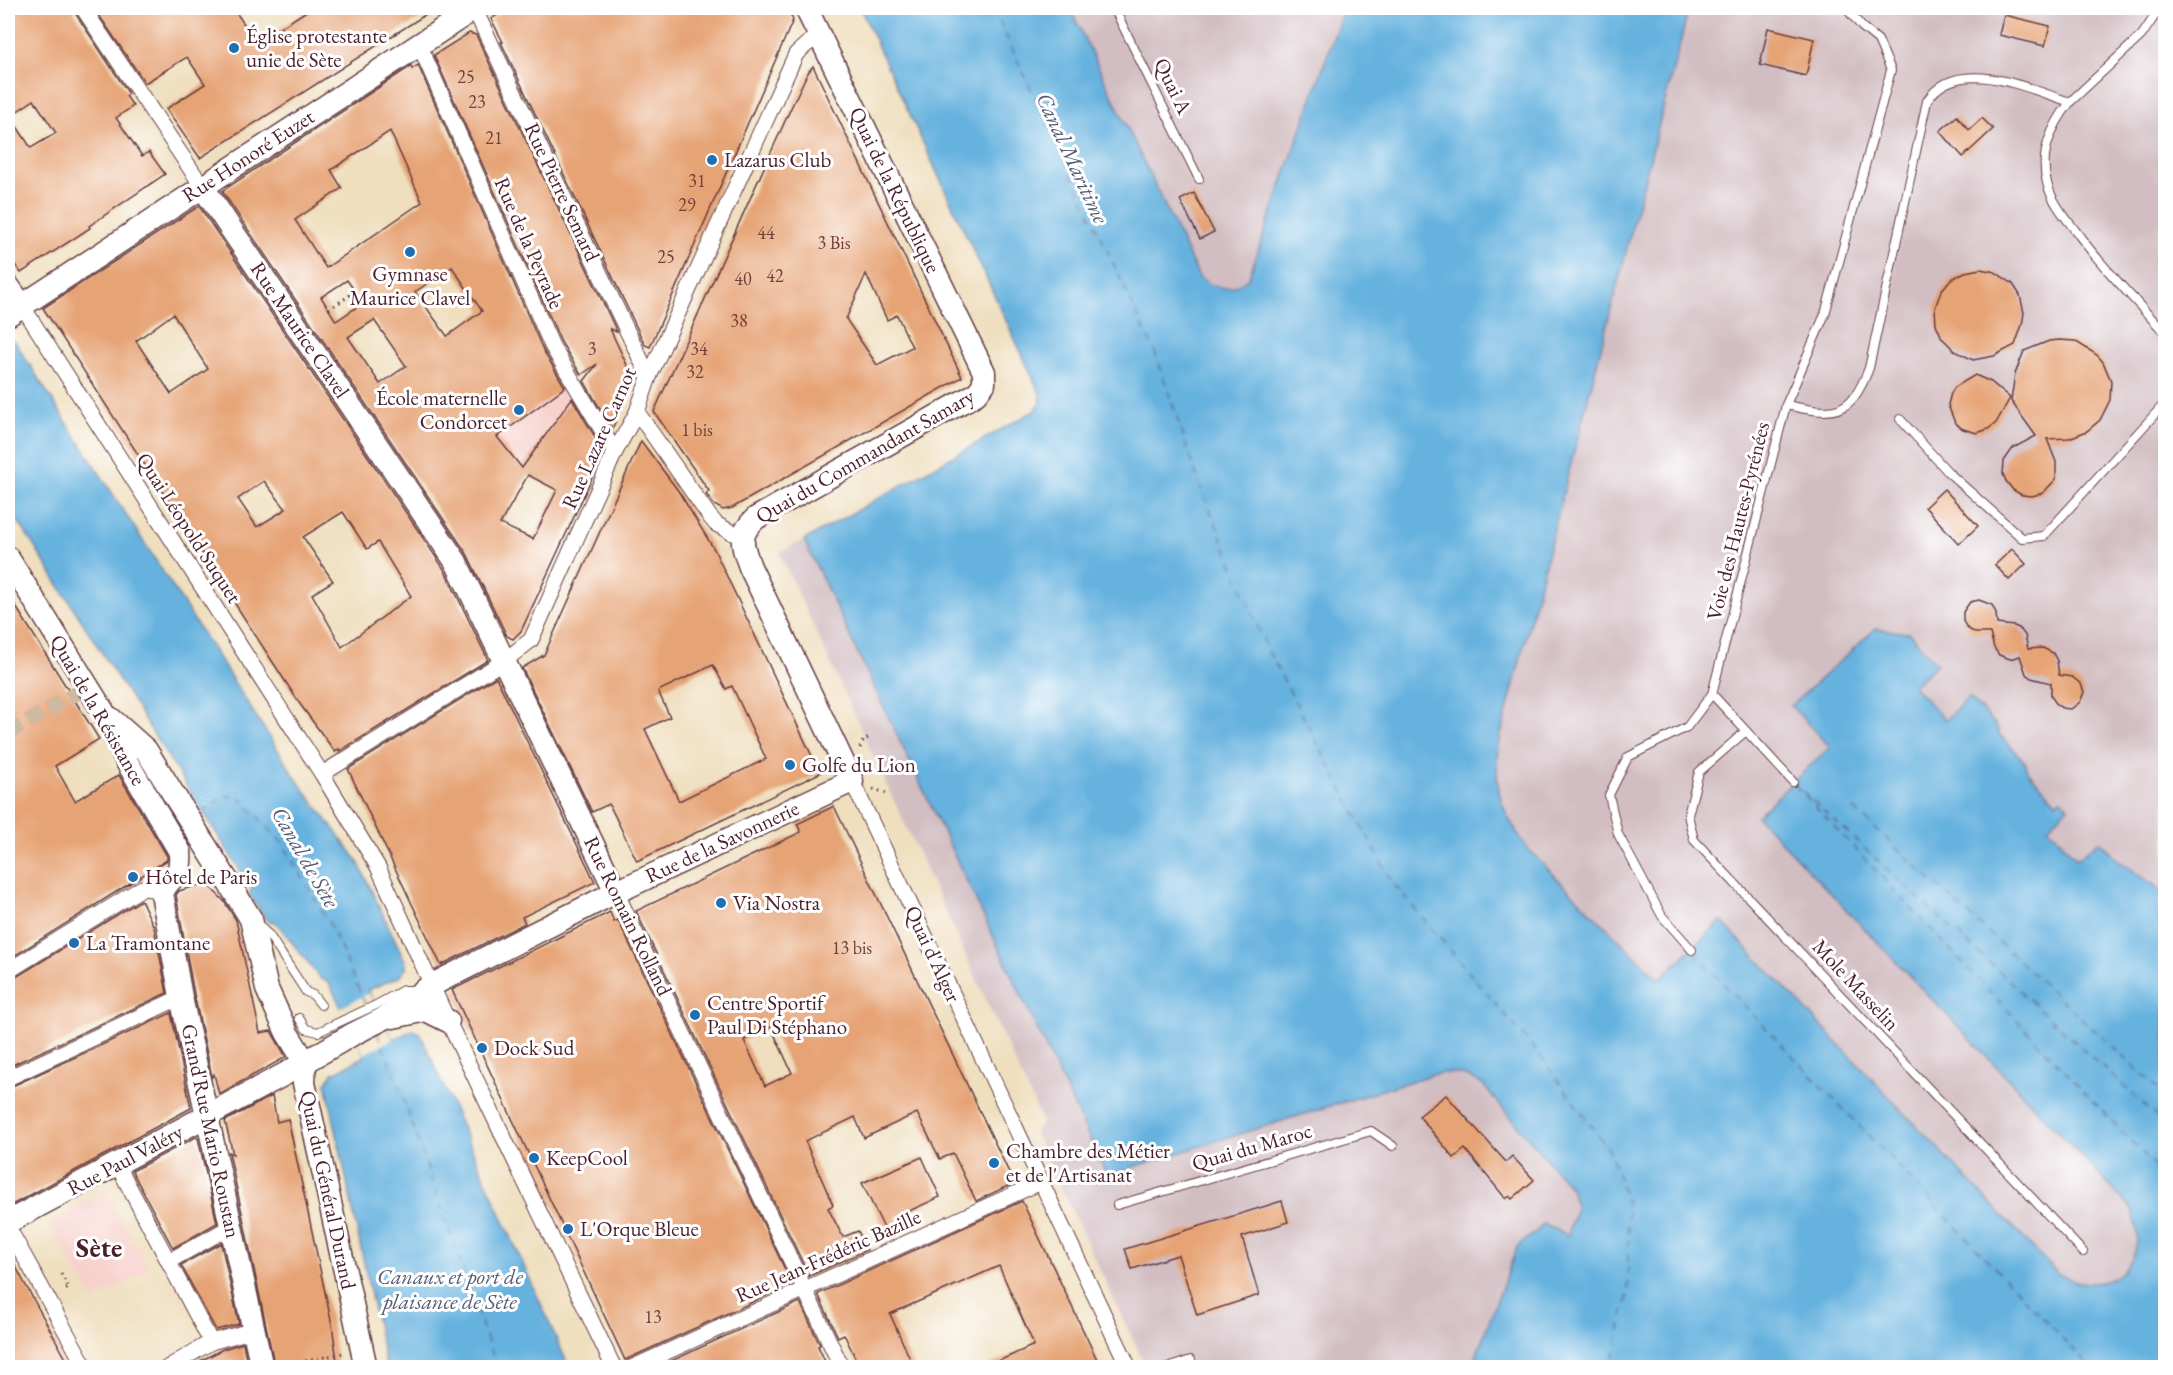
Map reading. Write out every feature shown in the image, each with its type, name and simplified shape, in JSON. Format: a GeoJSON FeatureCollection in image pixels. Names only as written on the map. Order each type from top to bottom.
{"type":"FeatureCollection","features":[{"type":"Feature","properties":{"kind":"main road","name":"Rue Honoré Euzet"},"geometry":{"type":"LineString","coordinates":[[14,310],[474,8]]}},
{"type":"Feature","properties":{"kind":"main road","name":"Quai de la République"},"geometry":{"type":"LineString","coordinates":[[806,8],[984,372]]}},
{"type":"Feature","properties":{"kind":"main road","name":"Rue Maurice Clavel"},"geometry":{"type":"LineString","coordinates":[[202,186],[456,562],[504,661]]}},
{"type":"Feature","properties":{"kind":"main road"},"geometry":{"type":"LineString","coordinates":[[8,286],[14,310]]}},
{"type":"Feature","properties":{"kind":"main road","name":"Quai du Commandant Samary"},"geometry":{"type":"LineString","coordinates":[[742,538],[746,527],[756,518],[976,394],[984,384],[984,372]]}},
{"type":"Feature","properties":{"kind":"main road","name":"Quai d'Alger"},"geometry":{"type":"LineString","coordinates":[[742,538],[750,567],[862,784]]}},
{"type":"Feature","properties":{"kind":"main road","name":"Quai de la Résistance"},"geometry":{"type":"LineString","coordinates":[[8,558],[102,711],[126,762],[180,852],[181,864],[178,875],[166,886],[162,894]]}},
{"type":"Feature","properties":{"kind":"main road","name":"Rue Romain Rolland"},"geometry":{"type":"LineString","coordinates":[[504,661],[616,892]]}},
{"type":"Feature","properties":{"kind":"main road","name":"Quai du Général Durand"},"geometry":{"type":"LineString","coordinates":[[102,711],[146,750],[251,919],[267,989],[287,1033],[304,1062],[304,1083],[364,1358]]}},
{"type":"Feature","properties":{"kind":"main road","name":"Rue de la Savonnerie"},"geometry":{"type":"LineString","coordinates":[[380,1012],[616,892],[862,784]]}},
{"type":"Feature","properties":{"kind":"main road","name":"Grand'Rue Mario Roustan"},"geometry":{"type":"LineString","coordinates":[[162,894],[181,997],[262,1368]]}},
{"type":"Feature","properties":{"kind":"main road"},"geometry":{"type":"LineString","coordinates":[[380,1012],[426,1010],[448,1021]]}},
{"type":"Feature","properties":{"kind":"main road","name":"Rue Paul Valéry"},"geometry":{"type":"LineString","coordinates":[[8,1225],[304,1062],[350,1027],[380,1012]]}},
{"type":"Feature","properties":{"kind":"street","name":"Rue Maurice Clavel"},"geometry":{"type":"LineString","coordinates":[[83,8],[202,186]]}},
{"type":"Feature","properties":{"kind":"street","name":"Rue Pierre Semard"},"geometry":{"type":"LineString","coordinates":[[474,8],[649,377]]}},
{"type":"Feature","properties":{"kind":"street","name":"Rue Lazare Carnot"},"geometry":{"type":"LineString","coordinates":[[322,774],[504,661],[531,640],[615,452],[637,412],[649,377],[796,54],[820,36]]}},
{"type":"Feature","properties":{"kind":"street","name":"Rue de la Peyrade"},"geometry":{"type":"LineString","coordinates":[[418,44],[552,346],[615,452]]}},
{"type":"Feature","properties":{"kind":"street","name":"Quai Léopold Suquet"},"geometry":{"type":"LineString","coordinates":[[14,310],[322,774],[378,867],[429,987],[448,1021],[614,1368]]}},
{"type":"Feature","properties":{"kind":"street"},"geometry":{"type":"LineString","coordinates":[[637,412],[710,518],[716,524],[742,538]]}},
{"type":"Feature","properties":{"kind":"street","name":"Quai d'Alger"},"geometry":{"type":"LineString","coordinates":[[862,784],[1041,1182],[1129,1368]]}},
{"type":"Feature","properties":{"kind":"street"},"geometry":{"type":"LineString","coordinates":[[8,970],[142,888],[153,889],[162,894]]}},
{"type":"Feature","properties":{"kind":"street","name":"Rue Romain Rolland"},"geometry":{"type":"LineString","coordinates":[[616,892],[842,1368]]}},
{"type":"Feature","properties":{"kind":"street"},"geometry":{"type":"LineString","coordinates":[[8,1078],[181,997]]}},
{"type":"Feature","properties":{"kind":"street"},"geometry":{"type":"LineString","coordinates":[[117,1164],[211,1342]]}},
{"type":"Feature","properties":{"kind":"street","name":"Rue Jean-Frédéric Bazille"},"geometry":{"type":"LineString","coordinates":[[631,1368],[1041,1182]]}},
{"type":"Feature","properties":{"kind":"street"},"geometry":{"type":"LineString","coordinates":[[8,1225],[87,1368]]}},
{"type":"Feature","properties":{"kind":"street"},"geometry":{"type":"LineString","coordinates":[[169,1261],[232,1226]]}},
{"type":"Feature","properties":{"kind":"street"},"geometry":{"type":"LineString","coordinates":[[167,1368],[188,1362],[211,1342],[254,1330]]}},
{"type":"Feature","properties":{"kind":"lane","name":"Quai A"},"geometry":{"type":"LineString","coordinates":[[1114,8],[1199,179]]}},
{"type":"Feature","properties":{"kind":"lane"},"geometry":{"type":"LineString","coordinates":[[1785,405],[1825,314],[1890,70],[1878,40],[1862,27],[1846,8]]}},
{"type":"Feature","properties":{"kind":"lane"},"geometry":{"type":"LineString","coordinates":[[2160,8],[2142,35],[2070,102],[2053,125],[2045,153],[2047,183],[2058,206],[2091,251],[2166,334]]}},
{"type":"Feature","properties":{"kind":"lane","name":"Voie des Hautes-Pyrénées"},"geometry":{"type":"LineString","coordinates":[[1692,950],[1662,916],[1618,834],[1609,795],[1628,757],[1687,727],[1712,694],[1785,405],[1822,413],[1837,410],[1857,395],[1864,383],[1927,101],[1943,83],[1959,78],[1985,76],[2070,102]]}},
{"type":"Feature","properties":{"kind":"lane"},"geometry":{"type":"LineString","coordinates":[[1900,419],[1949,473],[2022,538],[2044,536],[2166,402]]}},
{"type":"Feature","properties":{"kind":"lane"},"geometry":{"type":"LineString","coordinates":[[1712,694],[1793,782]]}},
{"type":"Feature","properties":{"kind":"lane","name":"Mole Masselin"},"geometry":{"type":"LineString","coordinates":[[1746,731],[1699,772],[1688,814],[1694,840],[2083,1252]]}},
{"type":"Feature","properties":{"kind":"lane"},"geometry":{"type":"LineString","coordinates":[[251,919],[269,934],[300,984],[321,1005]]}},
{"type":"Feature","properties":{"kind":"lane"},"geometry":{"type":"LineString","coordinates":[[299,1018],[306,1029],[318,1032],[350,1027]]}},
{"type":"Feature","properties":{"kind":"lane","name":"Quai du Maroc"},"geometry":{"type":"LineString","coordinates":[[1117,1205],[1371,1131],[1393,1146]]}},
{"type":"Feature","properties":{"kind":"lane"},"geometry":{"type":"LineString","coordinates":[[1167,1368],[1191,1360]]}},
{"type":"Feature","properties":{"kind":"path"},"geometry":{"type":"LineString","coordinates":[[328,309],[355,292]]}},
{"type":"Feature","properties":{"kind":"path"},"geometry":{"type":"LineString","coordinates":[[857,755],[863,741],[868,738]]}},
{"type":"Feature","properties":{"kind":"path"},"geometry":{"type":"LineString","coordinates":[[862,784],[886,793],[890,791]]}},
{"type":"Feature","properties":{"kind":"path"},"geometry":{"type":"LineString","coordinates":[[61,1274],[69,1288],[61,1292]]}},
{"type":"Feature","properties":{"kind":"path"},"geometry":{"type":"LineString","coordinates":[[275,1368],[364,1358]]}},
{"type":"Feature","properties":{"kind":"shaded area"},"geometry":{"type":"Polygon","coordinates":[[[1070,8],[1344,8],[1248,280],[1238,287],[1228,290],[1219,288],[1209,285],[1199,277],[1070,8]]]}},
{"type":"Feature","properties":{"kind":"shaded area"},"geometry":{"type":"Polygon","coordinates":[[[1689,8],[2165,8],[2165,893],[2118,860],[2099,841],[2077,860],[2047,827],[2068,808],[2056,802],[2029,773],[2025,762],[1998,733],[1995,723],[1969,697],[1945,720],[1913,686],[1792,706],[1830,747],[1941,1011],[2130,1207],[2137,1220],[2139,1230],[2131,1262],[2116,1277],[2098,1284],[2077,1283],[2058,1274],[1722,921],[1659,980],[1528,849],[1511,826],[1503,806],[1496,767],[1498,745],[1689,8]]]}},
{"type":"Feature","properties":{"kind":"shaded area","name":"École maternelle Condorcet"},"geometry":{"type":"Polygon","coordinates":[[[545,353],[572,397],[522,468],[472,406],[545,353]]]}},
{"type":"Feature","properties":{"kind":"shaded area"},"geometry":{"type":"Polygon","coordinates":[[[804,540],[1107,1175],[1445,1072],[1471,1077],[1483,1085],[1557,1169],[1571,1188],[1575,1198],[1575,1216],[1568,1235],[1535,1235],[1517,1247],[1472,1367],[1146,1367],[1035,1133],[1042,1121],[779,552],[804,540]]]}},
{"type":"Feature","properties":{"kind":"shaded area"},"geometry":{"type":"Polygon","coordinates":[[[105,1191],[149,1269],[93,1301],[49,1223],[105,1191]]]}},
{"type":"Feature","properties":{"kind":"water","name":"Canal Maritime"},"geometry":{"type":"Polygon","coordinates":[[[860,8],[1070,8],[1199,277],[1211,285],[1229,288],[1248,279],[1344,8],[1689,8],[1498,745],[1497,775],[1501,800],[1512,824],[1528,849],[1659,980],[1721,921],[2058,1274],[2077,1282],[2095,1283],[2110,1279],[2123,1271],[2132,1259],[2137,1243],[2136,1226],[2130,1207],[1757,816],[1830,747],[1791,706],[1875,629],[1909,633],[1937,664],[1913,686],[1945,720],[1969,697],[1995,724],[1998,733],[2025,762],[2029,773],[2056,802],[2061,799],[2069,807],[2048,827],[2077,859],[2099,841],[2118,860],[2165,893],[2165,1367],[1472,1367],[1517,1247],[1543,1224],[1568,1235],[1576,1206],[1571,1188],[1483,1085],[1459,1074],[1434,1074],[1107,1175],[804,540],[1034,411],[1041,402],[1040,393],[860,8]]]}},
{"type":"Feature","properties":{"kind":"water","name":"Canaux et port de plaisance de Sète"},"geometry":{"type":"Polygon","coordinates":[[[11,340],[15,342],[299,783],[357,860],[406,963],[406,969],[399,977],[368,990],[393,1039],[413,1030],[420,1033],[569,1367],[386,1367],[326,1083],[333,1073],[364,1057],[364,1054],[329,983],[320,978],[276,922],[268,921],[249,894],[252,889],[8,505],[8,342],[11,340]]]}},
{"type":"Feature","properties":{"kind":"pier"},"geometry":{"type":"Polygon","coordinates":[[[369,993],[393,1039],[364,1054],[340,1008],[369,993]]]}},
{"type":"Feature","properties":{"kind":"building"},"geometry":{"type":"Polygon","coordinates":[[[8,8],[73,8],[129,94],[126,96],[133,106],[116,118],[142,156],[149,152],[165,174],[89,226],[90,228],[21,273],[8,255],[8,8]],[[34,100],[10,116],[31,148],[56,133],[34,100]]]}},
{"type":"Feature","properties":{"kind":"building"},"geometry":{"type":"Polygon","coordinates":[[[94,8],[233,8],[257,43],[311,8],[436,8],[200,158],[166,109],[205,84],[187,57],[145,83],[94,8]]]}},
{"type":"Feature","properties":{"kind":"building"},"geometry":{"type":"Polygon","coordinates":[[[508,8],[787,8],[793,20],[650,347],[645,345],[491,19],[508,8]]]}},
{"type":"Feature","properties":{"kind":"building"},"geometry":{"type":"Polygon","coordinates":[[[2004,15],[2050,26],[2045,46],[1999,35],[2004,15]]]}},
{"type":"Feature","properties":{"kind":"building"},"geometry":{"type":"Polygon","coordinates":[[[1768,28],[1814,39],[1806,76],[1760,65],[1768,28]]]}},
{"type":"Feature","properties":{"kind":"building"},"geometry":{"type":"Polygon","coordinates":[[[469,33],[476,35],[617,332],[610,329],[634,380],[612,429],[584,381],[597,364],[581,375],[561,342],[434,55],[469,33]]]}},
{"type":"Feature","properties":{"kind":"building"},"geometry":{"type":"Polygon","coordinates":[[[418,65],[543,350],[565,387],[497,437],[522,468],[572,398],[604,452],[521,631],[513,639],[507,636],[467,554],[222,191],[411,66],[412,69],[418,65]],[[390,131],[331,170],[342,188],[295,220],[326,268],[422,202],[390,131]],[[452,267],[415,292],[447,336],[482,311],[452,267]],[[347,280],[321,297],[336,321],[363,303],[347,280]],[[374,320],[348,337],[380,384],[406,366],[374,320]],[[528,475],[500,524],[533,539],[557,490],[528,475]]]}},
{"type":"Feature","properties":{"kind":"building"},"geometry":{"type":"Polygon","coordinates":[[[813,66],[962,377],[732,508],[723,510],[714,505],[706,494],[709,491],[654,412],[807,74],[813,66]],[[866,274],[846,319],[877,365],[912,347],[897,315],[887,320],[866,274]]]}},
{"type":"Feature","properties":{"kind":"building"},"geometry":{"type":"Polygon","coordinates":[[[1957,116],[1969,130],[1982,118],[1993,129],[1963,157],[1940,131],[1957,116]]]}},
{"type":"Feature","properties":{"kind":"building"},"geometry":{"type":"Polygon","coordinates":[[[1194,193],[1214,232],[1200,239],[1180,200],[1194,193]]]}},
{"type":"Feature","properties":{"kind":"building"},"geometry":{"type":"Polygon","coordinates":[[[199,206],[444,569],[488,660],[335,752],[300,704],[43,308],[199,206]],[[173,314],[136,341],[171,394],[208,369],[173,314]],[[264,481],[238,499],[257,527],[286,509],[264,481]],[[343,512],[303,537],[333,581],[312,594],[342,647],[411,596],[378,542],[367,549],[343,512]]]}},
{"type":"Feature","properties":{"kind":"building"},"geometry":{"type":"Polygon","coordinates":[[[1980,269],[1995,272],[2013,284],[2020,295],[2024,313],[2015,345],[1994,356],[1973,360],[1955,351],[1942,338],[1936,324],[1935,308],[1941,291],[1951,279],[1965,272],[1980,269]]]}},
{"type":"Feature","properties":{"kind":"building"},"geometry":{"type":"Polygon","coordinates":[[[2049,341],[2075,341],[2097,355],[2103,362],[2111,381],[2110,400],[2100,420],[2087,431],[2069,438],[2047,439],[2056,462],[2056,479],[2043,493],[2032,496],[2022,495],[2013,490],[2003,474],[2004,461],[2013,448],[2036,436],[2011,401],[2015,374],[2024,351],[2049,341]]]}},
{"type":"Feature","properties":{"kind":"building"},"geometry":{"type":"Polygon","coordinates":[[[1975,375],[1991,382],[2010,398],[1996,423],[1977,433],[1963,429],[1955,423],[1948,405],[1955,387],[1975,375]]]}},
{"type":"Feature","properties":{"kind":"building"},"geometry":{"type":"Polygon","coordinates":[[[641,441],[679,492],[714,549],[820,773],[637,861],[609,804],[592,812],[522,668],[544,655],[641,441]],[[713,665],[658,691],[670,717],[645,729],[679,801],[766,759],[732,686],[726,689],[713,665]]]}},
{"type":"Feature","properties":{"kind":"building"},"geometry":{"type":"Polygon","coordinates":[[[1944,489],[1978,526],[1959,544],[1925,507],[1944,489]]]}},
{"type":"Feature","properties":{"kind":"building"},"geometry":{"type":"Polygon","coordinates":[[[2012,549],[2026,564],[2009,580],[1995,565],[2012,549]]]}},
{"type":"Feature","properties":{"kind":"building"},"geometry":{"type":"Polygon","coordinates":[[[8,594],[99,739],[55,766],[75,801],[119,775],[167,856],[167,860],[8,960],[8,594]]]}},
{"type":"Feature","properties":{"kind":"building"},"geometry":{"type":"Polygon","coordinates":[[[1979,600],[1992,605],[1996,613],[1997,624],[2019,628],[2025,635],[2028,649],[2043,648],[2053,653],[2059,675],[2072,677],[2081,684],[2084,692],[2080,702],[2071,709],[2057,705],[2051,696],[2051,683],[2031,678],[2026,674],[2020,656],[2010,659],[1999,655],[1994,648],[1990,633],[1975,633],[1967,628],[1963,621],[1963,612],[1970,602],[1979,600]]]}},
{"type":"Feature","properties":{"kind":"building"},"geometry":{"type":"Polygon","coordinates":[[[496,677],[595,882],[522,917],[525,923],[441,965],[348,769],[496,677]]]}},
{"type":"Feature","properties":{"kind":"building"},"geometry":{"type":"Polygon","coordinates":[[[834,806],[1014,1183],[976,1201],[953,1153],[940,1159],[917,1113],[864,1138],[855,1117],[805,1141],[833,1205],[828,1208],[843,1237],[858,1231],[867,1250],[809,1276],[636,911],[801,832],[797,824],[834,806]],[[771,1027],[744,1040],[765,1086],[792,1073],[771,1027]]]}},
{"type":"Feature","properties":{"kind":"building"},"geometry":{"type":"Polygon","coordinates":[[[206,883],[224,901],[236,920],[260,1033],[271,1031],[286,1057],[219,1094],[214,1074],[212,1077],[194,994],[176,895],[179,891],[206,883]]]}},
{"type":"Feature","properties":{"kind":"building"},"geometry":{"type":"Polygon","coordinates":[[[141,900],[154,927],[167,993],[8,1067],[8,981],[141,900]]]}},
{"type":"Feature","properties":{"kind":"building"},"geometry":{"type":"Polygon","coordinates":[[[610,912],[614,922],[618,920],[792,1284],[625,1360],[452,990],[610,912]]]}},
{"type":"Feature","properties":{"kind":"building"},"geometry":{"type":"Polygon","coordinates":[[[171,1013],[191,1108],[8,1207],[8,1088],[171,1013]]]}},
{"type":"Feature","properties":{"kind":"building"},"geometry":{"type":"Polygon","coordinates":[[[1446,1095],[1506,1162],[1512,1156],[1534,1180],[1512,1199],[1509,1196],[1506,1199],[1465,1149],[1454,1158],[1419,1116],[1446,1095]]]}},
{"type":"Feature","properties":{"kind":"building"},"geometry":{"type":"Polygon","coordinates":[[[272,1096],[277,1122],[288,1119],[332,1325],[338,1368],[275,1368],[229,1152],[233,1154],[225,1121],[272,1096]]]}},
{"type":"Feature","properties":{"kind":"building"},"geometry":{"type":"Polygon","coordinates":[[[196,1137],[217,1223],[173,1248],[132,1171],[196,1137]]]}},
{"type":"Feature","properties":{"kind":"building"},"geometry":{"type":"Polygon","coordinates":[[[922,1157],[940,1197],[896,1217],[897,1221],[884,1228],[862,1183],[922,1157]]]}},
{"type":"Feature","properties":{"kind":"building"},"geometry":{"type":"Polygon","coordinates":[[[1022,1201],[1101,1368],[983,1368],[1034,1345],[999,1266],[890,1314],[914,1368],[860,1368],[844,1334],[838,1337],[818,1294],[1022,1201]]]}},
{"type":"Feature","properties":{"kind":"building"},"geometry":{"type":"Polygon","coordinates":[[[1282,1201],[1288,1222],[1242,1237],[1259,1295],[1197,1315],[1178,1255],[1132,1269],[1125,1249],[1282,1201]]]}},
{"type":"Feature","properties":{"kind":"building"},"geometry":{"type":"Polygon","coordinates":[[[221,1243],[239,1324],[216,1330],[181,1265],[221,1243]]]}},
{"type":"Feature","properties":{"kind":"building"},"geometry":{"type":"Polygon","coordinates":[[[8,1252],[24,1282],[71,1368],[8,1368],[8,1252]]]}},
{"type":"Feature","properties":{"kind":"building"},"geometry":{"type":"Polygon","coordinates":[[[800,1302],[828,1368],[656,1368],[800,1302]]]}},
{"type":"Feature","properties":{"kind":"building"},"geometry":{"type":"Polygon","coordinates":[[[243,1343],[248,1368],[187,1368],[223,1349],[243,1343]]]}},
{"type":"Feature","properties":{"kind":"ferry route"},"geometry":{"type":"LineString","coordinates":[[993,8],[1155,352],[1198,480],[1267,649],[1392,882],[1538,1053],[1610,1151],[1628,1208],[1628,1294],[1611,1368]]}},
{"type":"Feature","properties":{"kind":"ferry route"},"geometry":{"type":"LineString","coordinates":[[1795,785],[2166,1178]]}},
{"type":"Feature","properties":{"kind":"ferry route"},"geometry":{"type":"LineString","coordinates":[[1802,791],[2166,1125]]}},
{"type":"Feature","properties":{"kind":"ferry route"},"geometry":{"type":"LineString","coordinates":[[202,812],[224,796],[238,796],[283,844],[332,928],[366,1006]]}},
{"type":"Feature","properties":{"kind":"ferry route"},"geometry":{"type":"LineString","coordinates":[[1854,809],[2166,1096]]}},
{"type":"Feature","properties":{"kind":"ferry route"},"geometry":{"type":"LineString","coordinates":[[1694,953],[2091,1368]]}},
{"type":"Feature","properties":{"kind":"ferry route"},"geometry":{"type":"LineString","coordinates":[[377,1032],[399,1086],[497,1368]]}},
{"type":"Feature","properties":{"kind":"tunnel"},"geometry":{"type":"LineString","coordinates":[[8,733],[87,687]]}},
{"type":"Feature","properties":{"kind":"place","name":"Église protestante unie de Sète"},"geometry":{"type":"Point","coordinates":[234,48]}},
{"type":"Feature","properties":{"kind":"place","name":"Lazarus Club"},"geometry":{"type":"Point","coordinates":[712,160]}},
{"type":"Feature","properties":{"kind":"place","name":"Gymnase Maurice Clavel"},"geometry":{"type":"Point","coordinates":[410,252]}},
{"type":"Feature","properties":{"kind":"place","name":"École maternelle Condorcet"},"geometry":{"type":"Point","coordinates":[519,410]}},
{"type":"Feature","properties":{"kind":"place","name":"Golfe du Lion"},"geometry":{"type":"Point","coordinates":[790,765]}},
{"type":"Feature","properties":{"kind":"place","name":"Hôtel de Paris"},"geometry":{"type":"Point","coordinates":[133,877]}},
{"type":"Feature","properties":{"kind":"place","name":"Via Nostra"},"geometry":{"type":"Point","coordinates":[721,903]}},
{"type":"Feature","properties":{"kind":"place","name":"La Tramontane"},"geometry":{"type":"Point","coordinates":[74,943]}},
{"type":"Feature","properties":{"kind":"place","name":"Centre Sportif Paul Di Stéphano"},"geometry":{"type":"Point","coordinates":[695,1015]}},
{"type":"Feature","properties":{"kind":"place","name":"Dock Sud"},"geometry":{"type":"Point","coordinates":[482,1048]}},
{"type":"Feature","properties":{"kind":"place","name":"KeepCool"},"geometry":{"type":"Point","coordinates":[534,1158]}},
{"type":"Feature","properties":{"kind":"place","name":"Chambre des Métier et de l'Artisanat"},"geometry":{"type":"Point","coordinates":[994,1163]}},
{"type":"Feature","properties":{"kind":"place","name":"L'Orque Bleue"},"geometry":{"type":"Point","coordinates":[568,1229]}},
{"type":"Feature","properties":{"kind":"district","name":"Sète"},"geometry":{"type":"Point","coordinates":[99,1248]}},
{"type":"Feature","properties":{"kind":"water label","name":"Canal de Sète"},"geometry":{"type":"Point","coordinates":[306,857]}}]}
